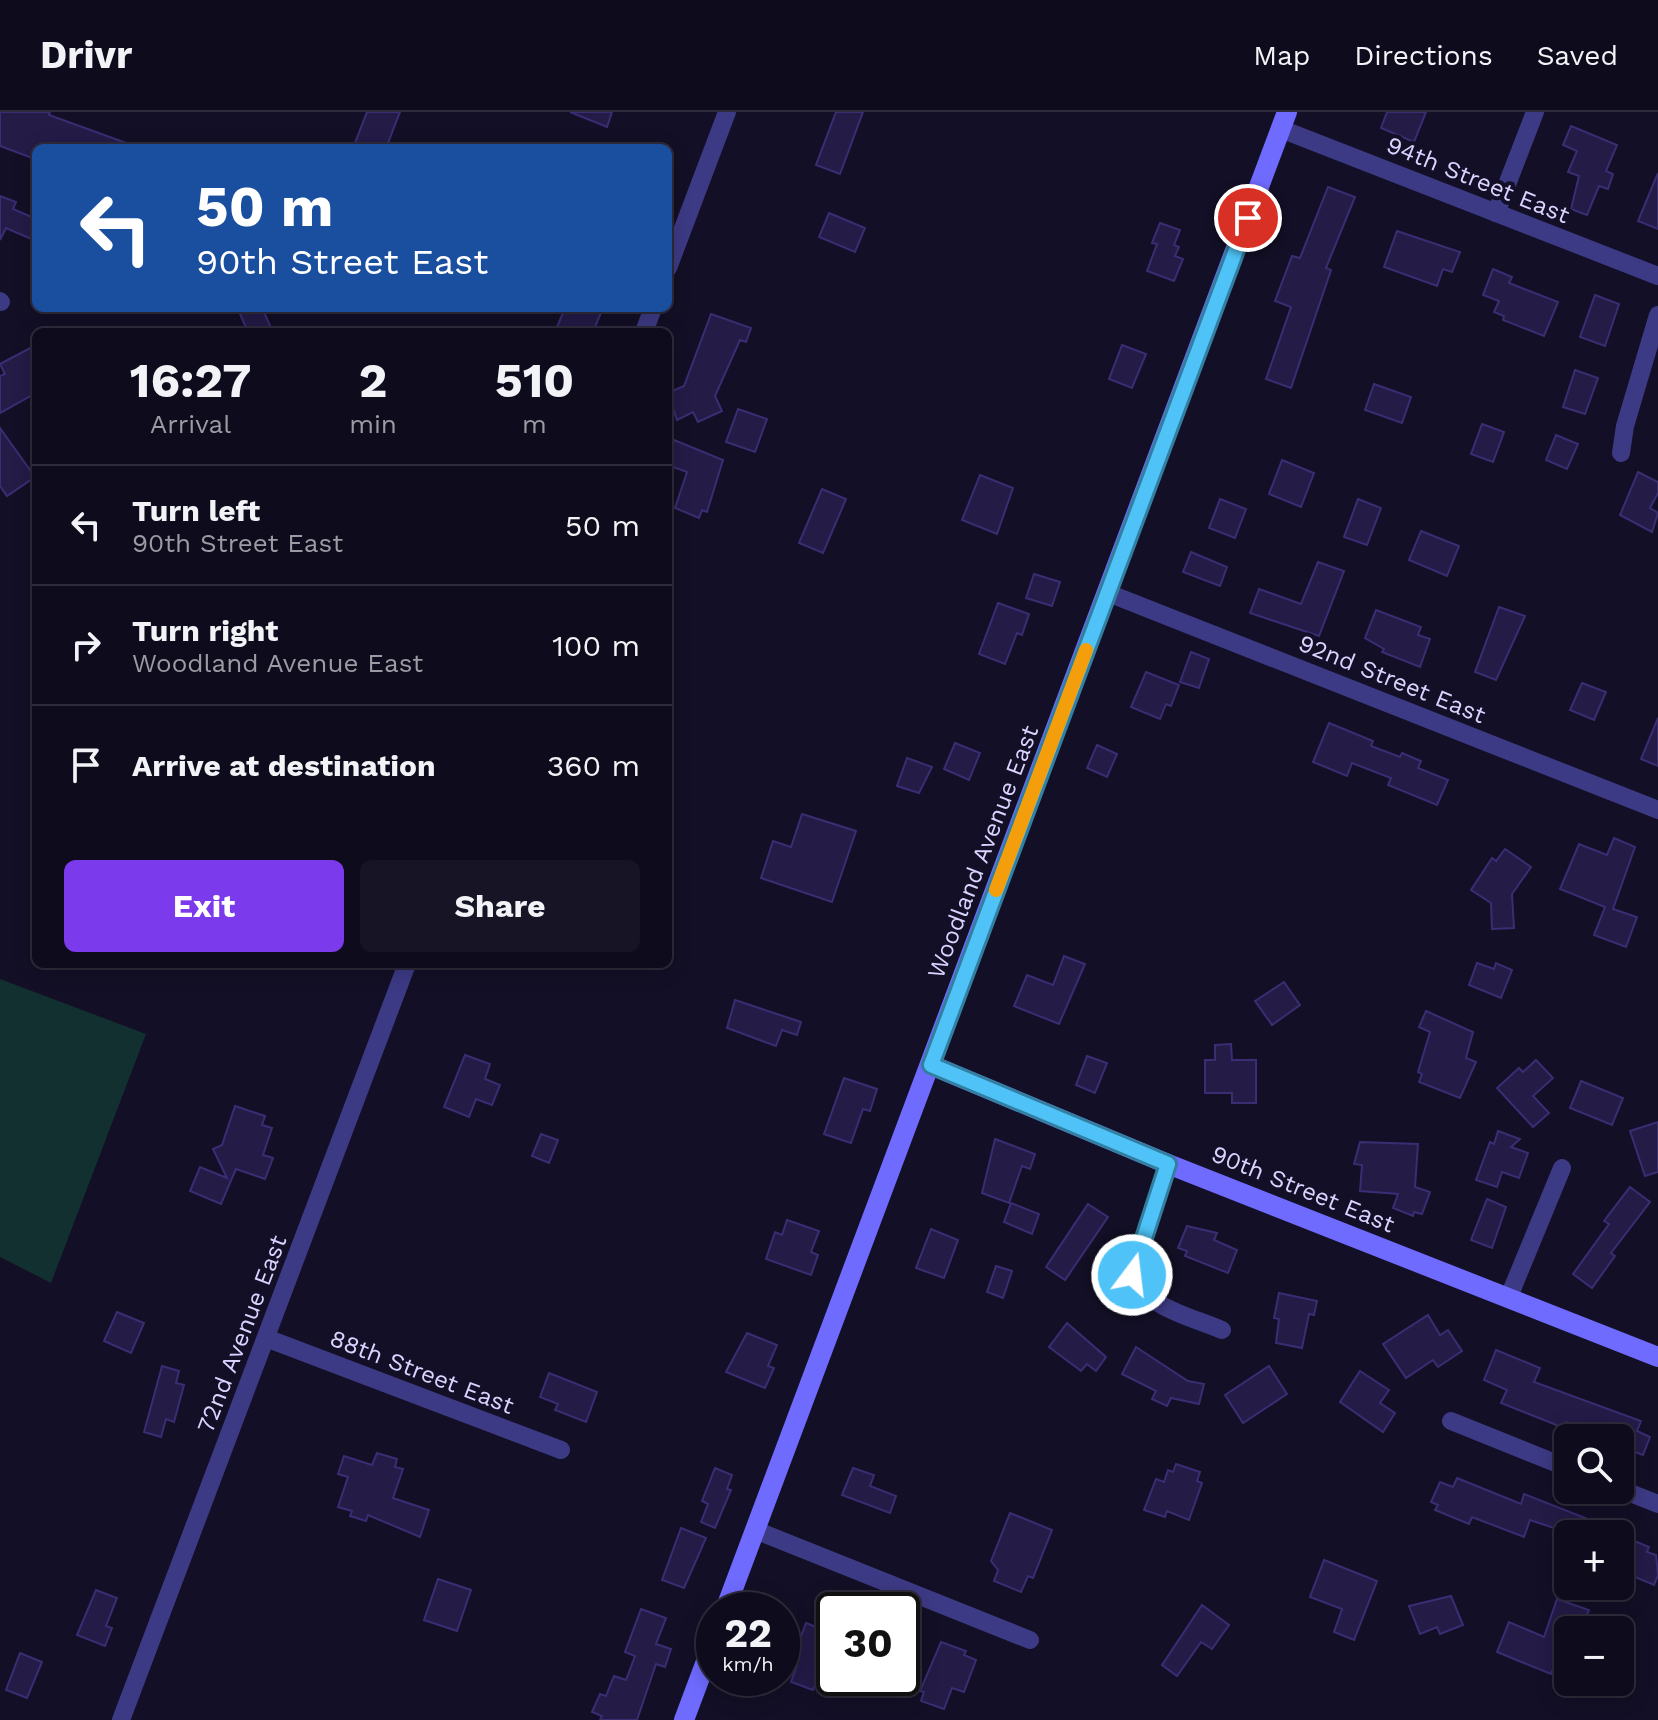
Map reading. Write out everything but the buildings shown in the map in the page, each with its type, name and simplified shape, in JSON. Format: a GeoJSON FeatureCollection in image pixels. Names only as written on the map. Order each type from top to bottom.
{"type":"FeatureCollection","features":[{"type":"Feature","properties":{"kind":"street"},"geometry":{"type":"LineString","coordinates":[[672,257],[727,112]]}},
{"type":"Feature","properties":{"kind":"street"},"geometry":{"type":"LineString","coordinates":[[1496,213],[1535,112]]}},
{"type":"Feature","properties":{"kind":"street","name":"94th Street East"},"geometry":{"type":"LineString","coordinates":[[1284,120],[1496,213],[1658,276]]}},
{"type":"Feature","properties":{"kind":"street","name":"Woodland Avenue East"},"geometry":{"type":"LineString","coordinates":[[732,1592],[1284,120]]}},
{"type":"Feature","properties":{"kind":"street"},"geometry":{"type":"LineString","coordinates":[[1621,453],[1625,426],[1658,315]]}},
{"type":"Feature","properties":{"kind":"street","name":"92nd Street East"},"geometry":{"type":"LineString","coordinates":[[1108,593],[1658,810]]}},
{"type":"Feature","properties":{"kind":"street","name":"72nd Avenue East"},"geometry":{"type":"LineString","coordinates":[[121,1720],[405,968]]}},
{"type":"Feature","properties":{"kind":"street","name":"90th Street East"},"geometry":{"type":"LineString","coordinates":[[931,1065],[1168,1164],[1658,1357]]}},
{"type":"Feature","properties":{"kind":"street"},"geometry":{"type":"LineString","coordinates":[[1168,1164],[1132,1275],[1138,1287],[1154,1302],[1222,1330]]}},
{"type":"Feature","properties":{"kind":"street"},"geometry":{"type":"LineString","coordinates":[[1508,1299],[1562,1168]]}},
{"type":"Feature","properties":{"kind":"street","name":"88th Street East"},"geometry":{"type":"LineString","coordinates":[[266,1338],[561,1450]]}},
{"type":"Feature","properties":{"kind":"street"},"geometry":{"type":"LineString","coordinates":[[1451,1421],[1554,1462]]}},
{"type":"Feature","properties":{"kind":"street"},"geometry":{"type":"LineString","coordinates":[[1634,1495],[1658,1504]]}},
{"type":"Feature","properties":{"kind":"street"},"geometry":{"type":"LineString","coordinates":[[755,1530],[1030,1640]]}},
{"type":"Feature","properties":{"kind":"street"},"geometry":{"type":"LineString","coordinates":[[684,1720],[696,1688]]}},
{"type":"Feature","properties":{"kind":"green space"},"geometry":{"type":"Polygon","coordinates":[[[0,979],[146,1034],[51,1283],[0,1257],[0,979]]]}},
{"type":"Feature","properties":{"kind":"slow traffic"},"geometry":{"type":"LineString","coordinates":[[996,890],[1086,650]]}},
{"type":"Feature","properties":{"kind":"route"},"geometry":{"type":"LineString","coordinates":[[1132,1275],[1168,1164],[931,1065],[1248,218]]}}]}
